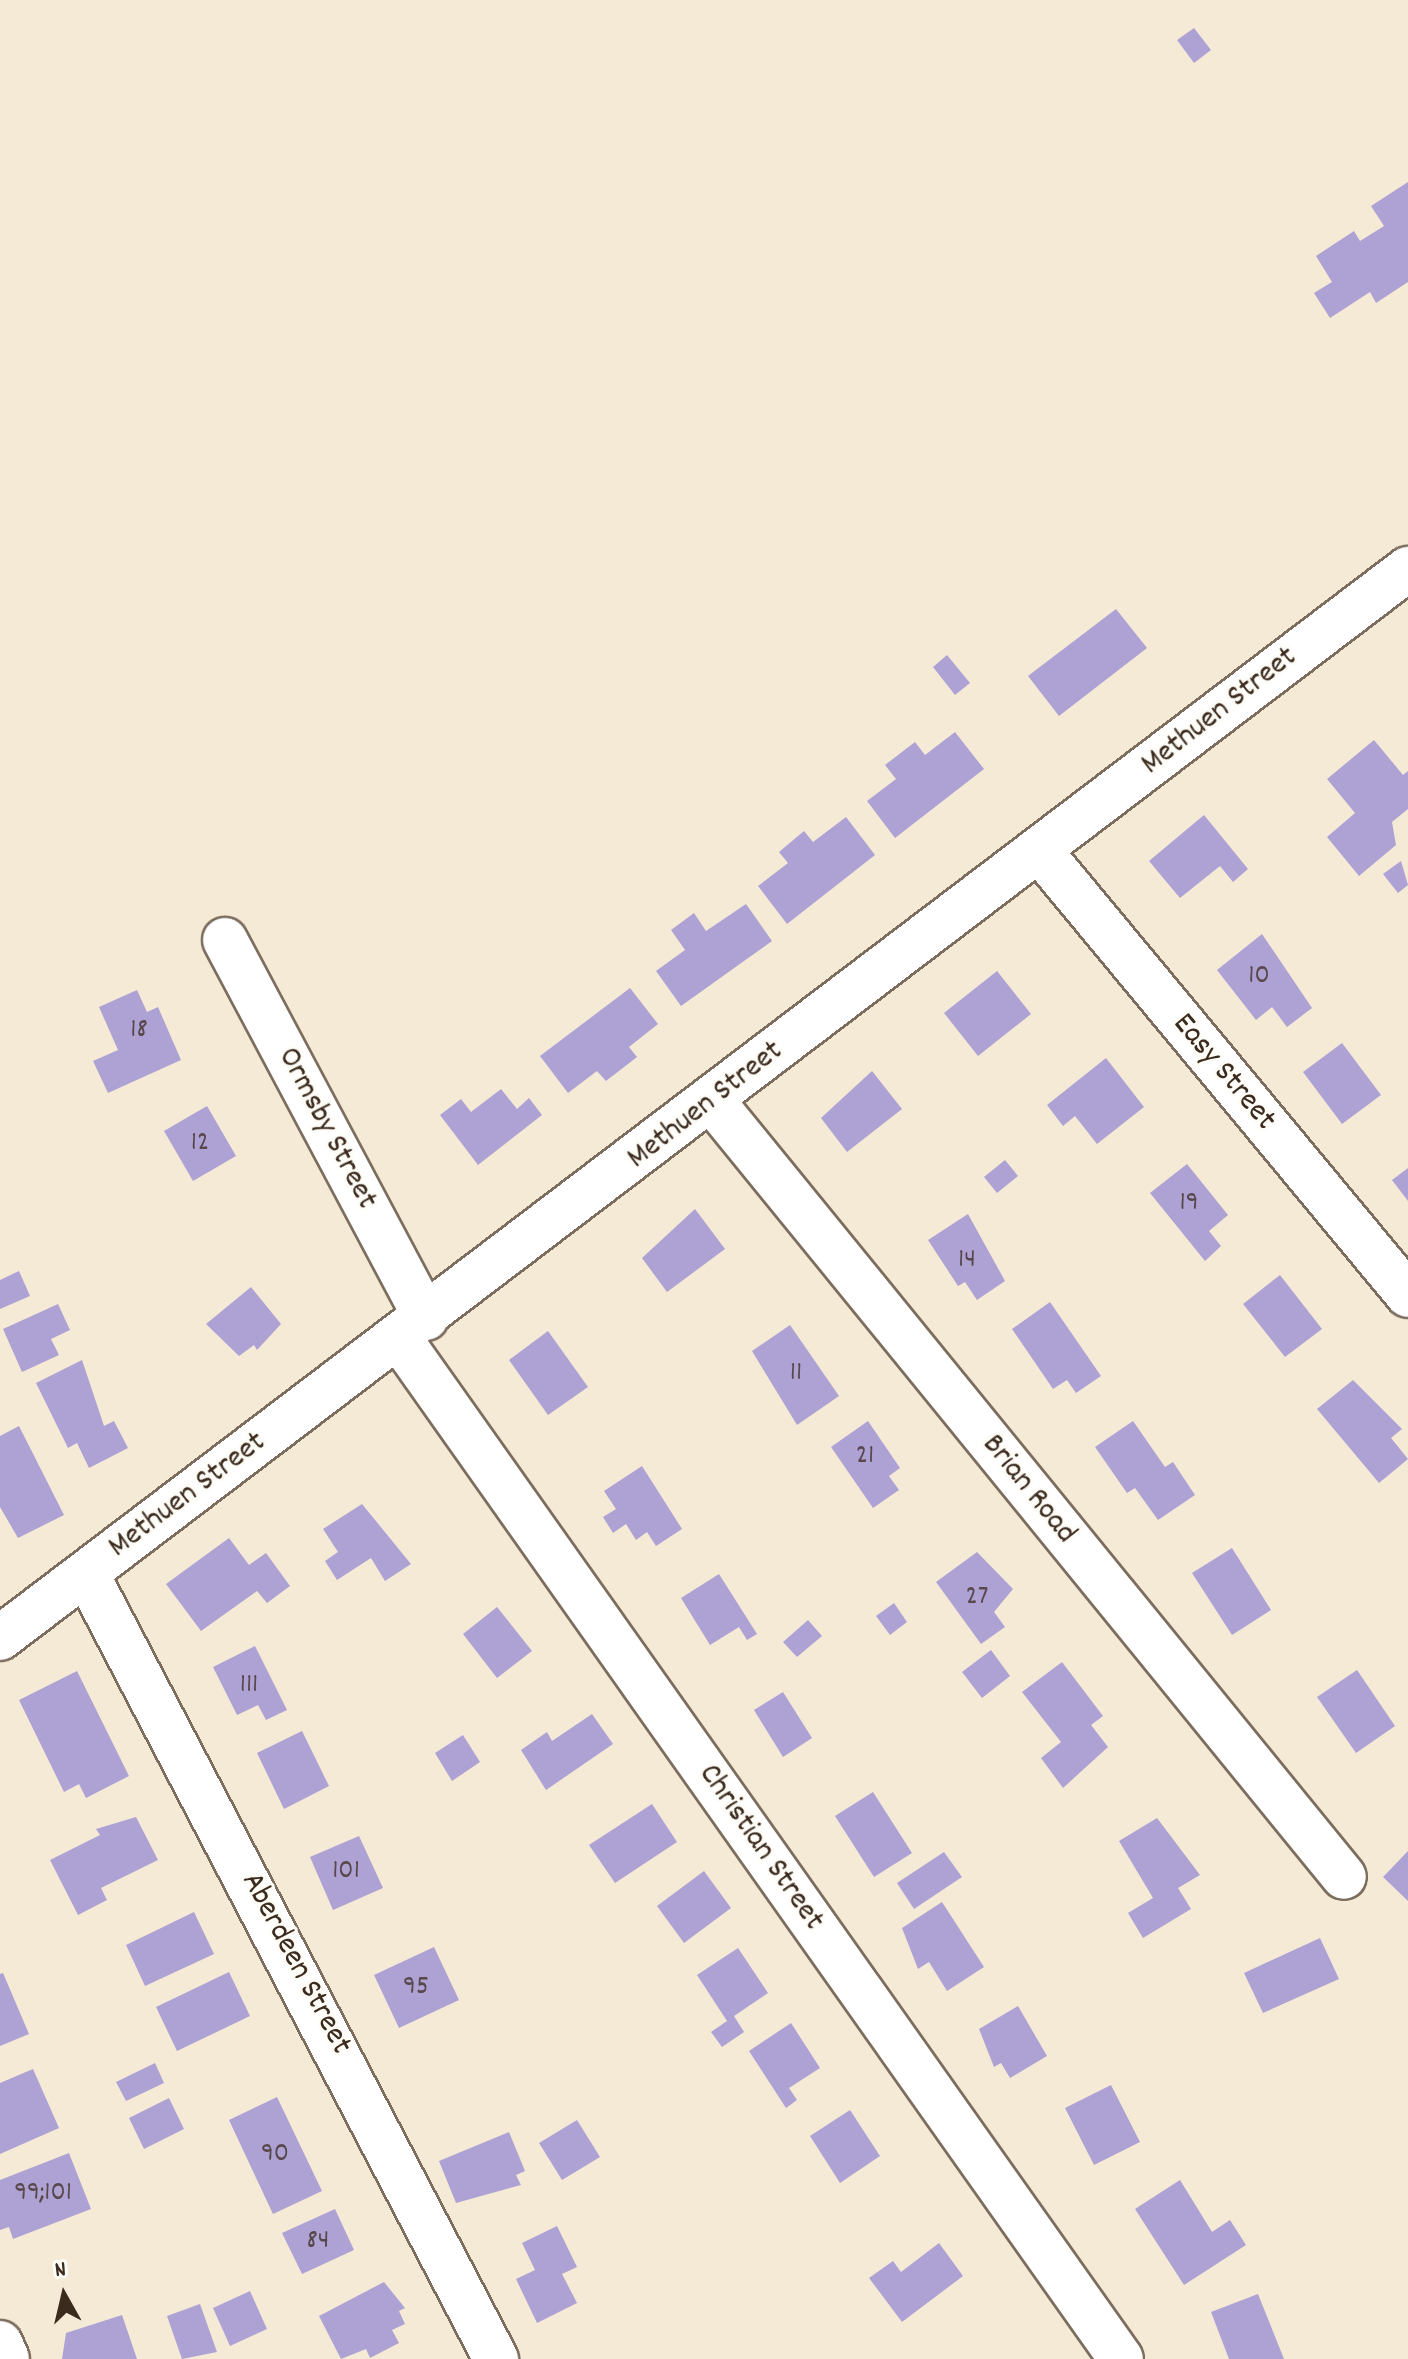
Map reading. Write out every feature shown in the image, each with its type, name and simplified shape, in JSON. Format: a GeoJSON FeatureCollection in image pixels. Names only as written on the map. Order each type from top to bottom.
{"type":"FeatureCollection","features":[{"type":"Feature","properties":{"kind":"street","name":"Methuen Street"},"geometry":{"type":"LineString","coordinates":[[0,1638],[713,1102],[1408,569]]}},
{"type":"Feature","properties":{"kind":"street","name":"Easy Street"},"geometry":{"type":"LineString","coordinates":[[1039,850],[1408,1295]]}},
{"type":"Feature","properties":{"kind":"street","name":"Ormsby Street"},"geometry":{"type":"LineString","coordinates":[[225,940],[412,1328]]}},
{"type":"Feature","properties":{"kind":"street","name":"Brian Road"},"geometry":{"type":"LineString","coordinates":[[713,1102],[1344,1877]]}},
{"type":"Feature","properties":{"kind":"street","name":"Christian Street"},"geometry":{"type":"LineString","coordinates":[[412,1328],[1121,2359]]}},
{"type":"Feature","properties":{"kind":"street","name":"Aberdeen Street"},"geometry":{"type":"LineString","coordinates":[[86,1573],[496,2359]]}},
{"type":"Feature","properties":{"kind":"street"},"geometry":{"type":"LineString","coordinates":[[0,2343],[7,2359]]}},
{"type":"Feature","properties":{"kind":"building"},"geometry":{"type":"Polygon","coordinates":[[[1194,28],[1211,50],[1194,63],[1177,40],[1194,28]]]}},
{"type":"Feature","properties":{"kind":"building"},"geometry":{"type":"Polygon","coordinates":[[[1408,182],[1408,282],[1376,303],[1370,292],[1330,318],[1314,293],[1332,282],[1316,256],[1354,231],[1360,241],[1384,226],[1371,206],[1408,182]]]}},
{"type":"Feature","properties":{"kind":"building"},"geometry":{"type":"Polygon","coordinates":[[[1116,609],[1147,648],[1059,716],[1028,676],[1116,609]]]}},
{"type":"Feature","properties":{"kind":"building"},"geometry":{"type":"Polygon","coordinates":[[[947,655],[970,683],[955,695],[933,667],[947,655]]]}},
{"type":"Feature","properties":{"kind":"building"},"geometry":{"type":"Polygon","coordinates":[[[955,732],[984,769],[895,838],[867,801],[896,779],[885,765],[915,742],[925,755],[955,732]]]}},
{"type":"Feature","properties":{"kind":"building"},"geometry":{"type":"Polygon","coordinates":[[[1374,740],[1403,775],[1408,771],[1408,809],[1392,822],[1396,845],[1359,876],[1327,837],[1355,813],[1327,779],[1374,740]]]}},
{"type":"Feature","properties":{"kind":"building"},"geometry":{"type":"Polygon","coordinates":[[[1204,815],[1248,869],[1233,882],[1220,866],[1180,898],[1149,861],[1204,815]]]}},
{"type":"Feature","properties":{"kind":"building"},"geometry":{"type":"Polygon","coordinates":[[[846,817],[875,855],[787,924],[758,886],[788,863],[779,852],[804,831],[813,842],[846,817]]]}},
{"type":"Feature","properties":{"kind":"building"},"geometry":{"type":"Polygon","coordinates":[[[1401,861],[1408,885],[1398,893],[1383,874],[1401,861]]]}},
{"type":"Feature","properties":{"kind":"building"},"geometry":{"type":"Polygon","coordinates":[[[746,904],[772,941],[681,1006],[656,971],[685,950],[671,930],[694,913],[706,931],[746,904]]]}},
{"type":"Feature","properties":{"kind":"building"},"geometry":{"type":"Polygon","coordinates":[[[1262,934],[1312,1008],[1287,1027],[1272,1007],[1256,1020],[1217,970],[1262,934]]]}},
{"type":"Feature","properties":{"kind":"building"},"geometry":{"type":"Polygon","coordinates":[[[997,971],[1031,1014],[978,1056],[944,1013],[997,971]]]}},
{"type":"Feature","properties":{"kind":"building"},"geometry":{"type":"Polygon","coordinates":[[[630,988],[658,1024],[629,1047],[637,1057],[606,1081],[597,1071],[568,1093],[540,1056],[630,988]]]}},
{"type":"Feature","properties":{"kind":"building"},"geometry":{"type":"Polygon","coordinates":[[[137,990],[147,1012],[158,1007],[181,1060],[108,1093],[93,1061],[118,1050],[99,1007],[137,990]]]}},
{"type":"Feature","properties":{"kind":"building"},"geometry":{"type":"Polygon","coordinates":[[[1342,1043],[1381,1095],[1342,1124],[1303,1072],[1342,1043]]]}},
{"type":"Feature","properties":{"kind":"building"},"geometry":{"type":"Polygon","coordinates":[[[1106,1058],[1144,1107],[1097,1144],[1075,1116],[1063,1126],[1047,1105],[1106,1058]]]}},
{"type":"Feature","properties":{"kind":"building"},"geometry":{"type":"Polygon","coordinates":[[[872,1071],[902,1109],[847,1152],[821,1118],[872,1071]]]}},
{"type":"Feature","properties":{"kind":"building"},"geometry":{"type":"Polygon","coordinates":[[[501,1089],[517,1109],[529,1098],[542,1115],[478,1165],[440,1115],[461,1099],[471,1112],[501,1089]]]}},
{"type":"Feature","properties":{"kind":"building"},"geometry":{"type":"Polygon","coordinates":[[[207,1106],[236,1156],[193,1181],[164,1131],[207,1106]]]}},
{"type":"Feature","properties":{"kind":"building"},"geometry":{"type":"Polygon","coordinates":[[[1005,1160],[1018,1176],[997,1193],[984,1177],[1005,1160]]]}},
{"type":"Feature","properties":{"kind":"building"},"geometry":{"type":"Polygon","coordinates":[[[1187,1164],[1228,1215],[1209,1231],[1221,1246],[1205,1261],[1150,1193],[1187,1164]]]}},
{"type":"Feature","properties":{"kind":"building"},"geometry":{"type":"Polygon","coordinates":[[[1408,1168],[1408,1201],[1392,1180],[1408,1168]]]}},
{"type":"Feature","properties":{"kind":"building"},"geometry":{"type":"Polygon","coordinates":[[[695,1209],[725,1249],[667,1292],[642,1258],[695,1209]]]}},
{"type":"Feature","properties":{"kind":"building"},"geometry":{"type":"Polygon","coordinates":[[[968,1214],[1005,1281],[977,1300],[965,1282],[958,1286],[928,1240],[968,1214]]]}},
{"type":"Feature","properties":{"kind":"building"},"geometry":{"type":"Polygon","coordinates":[[[19,1271],[30,1296],[0,1309],[0,1280],[19,1271]]]}},
{"type":"Feature","properties":{"kind":"building"},"geometry":{"type":"Polygon","coordinates":[[[1280,1275],[1322,1329],[1285,1357],[1243,1304],[1280,1275]]]}},
{"type":"Feature","properties":{"kind":"building"},"geometry":{"type":"Polygon","coordinates":[[[251,1287],[281,1324],[257,1350],[254,1345],[239,1356],[206,1324],[251,1287]]]}},
{"type":"Feature","properties":{"kind":"building"},"geometry":{"type":"Polygon","coordinates":[[[1050,1302],[1101,1376],[1076,1393],[1067,1380],[1053,1389],[1012,1329],[1050,1302]]]}},
{"type":"Feature","properties":{"kind":"building"},"geometry":{"type":"Polygon","coordinates":[[[58,1304],[70,1330],[51,1339],[59,1355],[22,1372],[3,1329],[58,1304]]]}},
{"type":"Feature","properties":{"kind":"building"},"geometry":{"type":"Polygon","coordinates":[[[790,1325],[839,1396],[797,1425],[752,1351],[790,1325]]]}},
{"type":"Feature","properties":{"kind":"building"},"geometry":{"type":"Polygon","coordinates":[[[548,1331],[588,1387],[548,1415],[509,1360],[548,1331]]]}},
{"type":"Feature","properties":{"kind":"building"},"geometry":{"type":"Polygon","coordinates":[[[82,1360],[104,1426],[114,1421],[128,1448],[89,1468],[77,1443],[68,1448],[36,1383],[82,1360]]]}},
{"type":"Feature","properties":{"kind":"building"},"geometry":{"type":"Polygon","coordinates":[[[1353,1380],[1402,1429],[1391,1438],[1408,1459],[1379,1483],[1317,1409],[1353,1380]]]}},
{"type":"Feature","properties":{"kind":"building"},"geometry":{"type":"Polygon","coordinates":[[[868,1421],[900,1468],[889,1476],[899,1490],[873,1508],[831,1447],[868,1421]]]}},
{"type":"Feature","properties":{"kind":"building"},"geometry":{"type":"Polygon","coordinates":[[[1133,1421],[1165,1467],[1173,1462],[1195,1495],[1158,1520],[1135,1488],[1127,1493],[1095,1447],[1133,1421]]]}},
{"type":"Feature","properties":{"kind":"building"},"geometry":{"type":"Polygon","coordinates":[[[19,1426],[64,1515],[18,1538],[0,1507],[0,1436],[19,1426]]]}},
{"type":"Feature","properties":{"kind":"building"},"geometry":{"type":"Polygon","coordinates":[[[642,1466],[682,1529],[656,1546],[647,1532],[636,1540],[626,1524],[613,1533],[603,1517],[616,1509],[604,1491],[642,1466]]]}},
{"type":"Feature","properties":{"kind":"building"},"geometry":{"type":"Polygon","coordinates":[[[362,1504],[411,1564],[385,1581],[371,1558],[337,1580],[325,1561],[338,1552],[323,1529],[362,1504]]]}},
{"type":"Feature","properties":{"kind":"building"},"geometry":{"type":"Polygon","coordinates":[[[229,1538],[249,1565],[266,1553],[290,1586],[267,1603],[257,1591],[201,1631],[166,1584],[229,1538]]]}},
{"type":"Feature","properties":{"kind":"building"},"geometry":{"type":"Polygon","coordinates":[[[1232,1548],[1271,1610],[1232,1635],[1192,1573],[1232,1548]]]}},
{"type":"Feature","properties":{"kind":"building"},"geometry":{"type":"Polygon","coordinates":[[[977,1552],[1013,1589],[994,1612],[1005,1627],[981,1644],[936,1582],[977,1552]]]}},
{"type":"Feature","properties":{"kind":"building"},"geometry":{"type":"Polygon","coordinates":[[[719,1574],[757,1634],[747,1640],[739,1627],[710,1645],[681,1598],[719,1574]]]}},
{"type":"Feature","properties":{"kind":"building"},"geometry":{"type":"Polygon","coordinates":[[[894,1603],[907,1622],[890,1635],[876,1616],[894,1603]]]}},
{"type":"Feature","properties":{"kind":"building"},"geometry":{"type":"Polygon","coordinates":[[[497,1607],[532,1651],[497,1678],[463,1634],[497,1607]]]}},
{"type":"Feature","properties":{"kind":"building"},"geometry":{"type":"Polygon","coordinates":[[[808,1620],[822,1636],[797,1657],[783,1642],[808,1620]]]}},
{"type":"Feature","properties":{"kind":"building"},"geometry":{"type":"Polygon","coordinates":[[[255,1646],[287,1710],[266,1720],[258,1705],[237,1715],[213,1667],[255,1646]]]}},
{"type":"Feature","properties":{"kind":"building"},"geometry":{"type":"Polygon","coordinates":[[[991,1650],[1010,1676],[982,1698],[962,1672],[991,1650]]]}},
{"type":"Feature","properties":{"kind":"building"},"geometry":{"type":"Polygon","coordinates":[[[1062,1662],[1103,1716],[1091,1725],[1108,1747],[1063,1788],[1041,1758],[1061,1742],[1022,1692],[1062,1662]]]}},
{"type":"Feature","properties":{"kind":"building"},"geometry":{"type":"Polygon","coordinates":[[[1357,1670],[1395,1726],[1356,1753],[1317,1697],[1357,1670]]]}},
{"type":"Feature","properties":{"kind":"building"},"geometry":{"type":"Polygon","coordinates":[[[77,1671],[129,1776],[86,1798],[79,1784],[64,1792],[19,1700],[77,1671]]]}},
{"type":"Feature","properties":{"kind":"building"},"geometry":{"type":"Polygon","coordinates":[[[783,1692],[812,1738],[783,1757],[754,1710],[783,1692]]]}},
{"type":"Feature","properties":{"kind":"building"},"geometry":{"type":"Polygon","coordinates":[[[592,1714],[613,1744],[546,1790],[521,1750],[547,1732],[552,1741],[592,1714]]]}},
{"type":"Feature","properties":{"kind":"building"},"geometry":{"type":"Polygon","coordinates":[[[302,1731],[329,1786],[284,1809],[257,1753],[302,1731]]]}},
{"type":"Feature","properties":{"kind":"building"},"geometry":{"type":"Polygon","coordinates":[[[463,1735],[480,1762],[452,1781],[435,1753],[463,1735]]]}},
{"type":"Feature","properties":{"kind":"building"},"geometry":{"type":"Polygon","coordinates":[[[873,1792],[912,1853],[874,1877],[835,1816],[873,1792]]]}},
{"type":"Feature","properties":{"kind":"building"},"geometry":{"type":"Polygon","coordinates":[[[652,1804],[677,1842],[615,1883],[589,1845],[652,1804]]]}},
{"type":"Feature","properties":{"kind":"building"},"geometry":{"type":"Polygon","coordinates":[[[136,1817],[158,1860],[101,1888],[107,1900],[78,1915],[50,1860],[100,1835],[96,1829],[136,1817]]]}},
{"type":"Feature","properties":{"kind":"building"},"geometry":{"type":"Polygon","coordinates":[[[1157,1818],[1200,1875],[1178,1888],[1191,1909],[1143,1938],[1128,1913],[1153,1898],[1119,1841],[1157,1818]]]}},
{"type":"Feature","properties":{"kind":"building"},"geometry":{"type":"Polygon","coordinates":[[[359,1836],[383,1888],[333,1910],[310,1857],[359,1836]]]}},
{"type":"Feature","properties":{"kind":"building"},"geometry":{"type":"Polygon","coordinates":[[[1408,1851],[1408,1901],[1383,1877],[1408,1851]]]}},
{"type":"Feature","properties":{"kind":"building"},"geometry":{"type":"Polygon","coordinates":[[[944,1852],[962,1877],[914,1909],[897,1883],[944,1852]]]}},
{"type":"Feature","properties":{"kind":"building"},"geometry":{"type":"Polygon","coordinates":[[[704,1871],[731,1908],[684,1943],[657,1906],[704,1871]]]}},
{"type":"Feature","properties":{"kind":"building"},"geometry":{"type":"Polygon","coordinates":[[[942,1902],[984,1967],[947,1991],[929,1962],[918,1969],[902,1928],[942,1902]]]}},
{"type":"Feature","properties":{"kind":"building"},"geometry":{"type":"Polygon","coordinates":[[[194,1912],[214,1954],[145,1986],[126,1945],[194,1912]]]}},
{"type":"Feature","properties":{"kind":"building"},"geometry":{"type":"Polygon","coordinates":[[[1320,1938],[1339,1979],[1263,2013],[1244,1973],[1320,1938]]]}},
{"type":"Feature","properties":{"kind":"building"},"geometry":{"type":"Polygon","coordinates":[[[434,1947],[459,2000],[399,2028],[374,1975],[434,1947]]]}},
{"type":"Feature","properties":{"kind":"building"},"geometry":{"type":"Polygon","coordinates":[[[738,1948],[768,1993],[734,2016],[744,2032],[722,2047],[711,2032],[727,2021],[697,1975],[738,1948]]]}},
{"type":"Feature","properties":{"kind":"building"},"geometry":{"type":"Polygon","coordinates":[[[229,1972],[250,2016],[177,2051],[156,2007],[229,1972]]]}},
{"type":"Feature","properties":{"kind":"building"},"geometry":{"type":"Polygon","coordinates":[[[3,1973],[29,2034],[0,2046],[0,1974],[3,1973]]]}},
{"type":"Feature","properties":{"kind":"building"},"geometry":{"type":"Polygon","coordinates":[[[1018,2006],[1047,2056],[1010,2078],[1001,2063],[994,2067],[979,2029],[1018,2006]]]}},
{"type":"Feature","properties":{"kind":"building"},"geometry":{"type":"Polygon","coordinates":[[[791,2023],[820,2068],[789,2088],[797,2100],[786,2108],[749,2051],[791,2023]]]}},
{"type":"Feature","properties":{"kind":"building"},"geometry":{"type":"Polygon","coordinates":[[[155,2063],[164,2083],[126,2101],[116,2082],[155,2063]]]}},
{"type":"Feature","properties":{"kind":"building"},"geometry":{"type":"Polygon","coordinates":[[[33,2069],[59,2128],[0,2154],[0,2083],[33,2069]]]}},
{"type":"Feature","properties":{"kind":"building"},"geometry":{"type":"Polygon","coordinates":[[[1111,2085],[1140,2142],[1094,2165],[1065,2108],[1111,2085]]]}},
{"type":"Feature","properties":{"kind":"building"},"geometry":{"type":"Polygon","coordinates":[[[277,2097],[322,2191],[273,2214],[229,2120],[277,2097]]]}},
{"type":"Feature","properties":{"kind":"building"},"geometry":{"type":"Polygon","coordinates":[[[169,2098],[184,2129],[144,2149],[129,2118],[169,2098]]]}},
{"type":"Feature","properties":{"kind":"building"},"geometry":{"type":"Polygon","coordinates":[[[850,2110],[880,2156],[840,2183],[810,2136],[850,2110]]]}},
{"type":"Feature","properties":{"kind":"building"},"geometry":{"type":"Polygon","coordinates":[[[577,2120],[600,2157],[562,2180],[539,2143],[577,2120]]]}},
{"type":"Feature","properties":{"kind":"building"},"geometry":{"type":"Polygon","coordinates":[[[509,2132],[525,2171],[516,2175],[521,2185],[456,2203],[439,2161],[509,2132]]]}},
{"type":"Feature","properties":{"kind":"building"},"geometry":{"type":"Polygon","coordinates":[[[69,2153],[91,2209],[13,2239],[9,2227],[0,2230],[0,2180],[69,2153]]]}},
{"type":"Feature","properties":{"kind":"building"},"geometry":{"type":"Polygon","coordinates":[[[1180,2180],[1212,2232],[1230,2220],[1246,2245],[1184,2285],[1135,2209],[1180,2180]]]}},
{"type":"Feature","properties":{"kind":"building"},"geometry":{"type":"Polygon","coordinates":[[[335,2209],[354,2250],[302,2274],[282,2233],[335,2209]]]}},
{"type":"Feature","properties":{"kind":"building"},"geometry":{"type":"Polygon","coordinates":[[[557,2226],[577,2267],[562,2274],[577,2303],[537,2323],[516,2279],[535,2270],[522,2243],[557,2226]]]}},
{"type":"Feature","properties":{"kind":"building"},"geometry":{"type":"Polygon","coordinates":[[[939,2243],[963,2276],[902,2322],[869,2278],[893,2261],[901,2272],[939,2243]]]}},
{"type":"Feature","properties":{"kind":"building"},"geometry":{"type":"Polygon","coordinates":[[[384,2282],[405,2308],[399,2311],[405,2324],[392,2330],[399,2343],[370,2358],[366,2349],[341,2359],[319,2316],[384,2282]]]}},
{"type":"Feature","properties":{"kind":"building"},"geometry":{"type":"Polygon","coordinates":[[[250,2291],[267,2329],[230,2346],[213,2308],[250,2291]]]}},
{"type":"Feature","properties":{"kind":"building"},"geometry":{"type":"Polygon","coordinates":[[[1258,2294],[1284,2359],[1229,2359],[1211,2312],[1258,2294]]]}},
{"type":"Feature","properties":{"kind":"building"},"geometry":{"type":"Polygon","coordinates":[[[200,2304],[217,2352],[182,2359],[167,2316],[200,2304]]]}},
{"type":"Feature","properties":{"kind":"building"},"geometry":{"type":"Polygon","coordinates":[[[122,2315],[137,2359],[62,2359],[66,2333],[122,2315]]]}}]}
